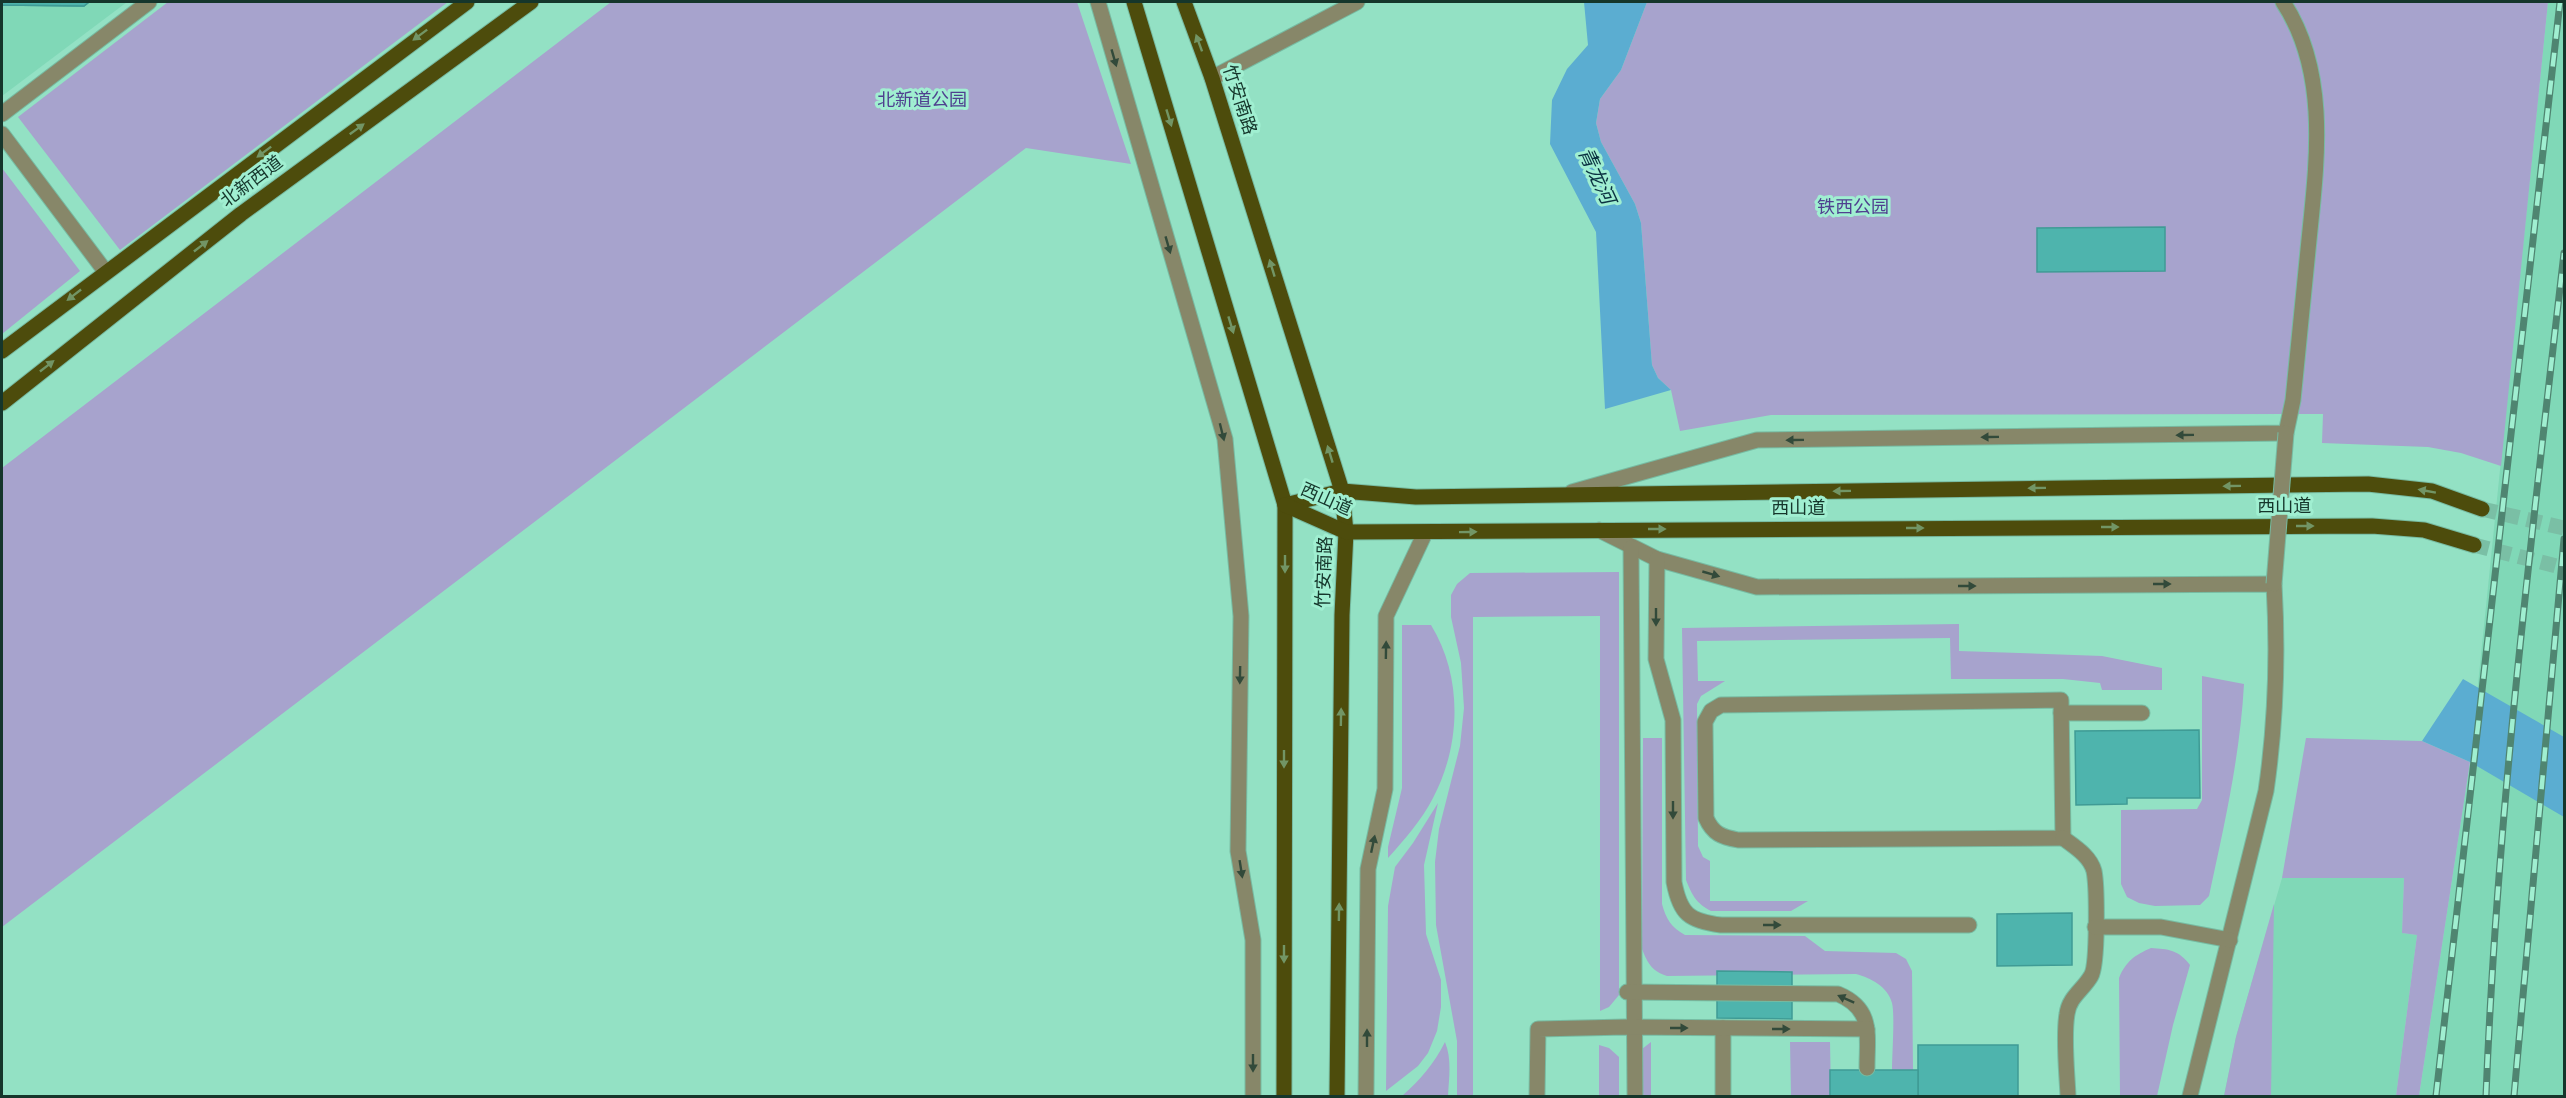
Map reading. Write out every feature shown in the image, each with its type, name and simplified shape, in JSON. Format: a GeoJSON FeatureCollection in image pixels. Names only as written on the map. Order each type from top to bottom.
{"type":"FeatureCollection","features":[{"type":"Feature","properties":{"kind":"main road","name":"北新西道"},"geometry":{"type":"LineString","coordinates":[[2,351],[105,271],[467,2]]}},
{"type":"Feature","properties":{"kind":"main road","name":"北新西道"},"geometry":{"type":"LineString","coordinates":[[2,403],[241,214],[531,2]]}},
{"type":"Feature","properties":{"kind":"main road"},"geometry":{"type":"LineString","coordinates":[[1134,2],[1285,505],[1284,1096]]}},
{"type":"Feature","properties":{"kind":"main road","name":"竹安南路"},"geometry":{"type":"LineString","coordinates":[[1184,2],[1212,78],[1342,491],[1346,532],[1342,615],[1337,1096]]}},
{"type":"Feature","properties":{"kind":"main road","name":"西山道"},"geometry":{"type":"LineString","coordinates":[[1285,505],[1342,491],[1416,496],[2368,484],[2432,491],[2482,509]]}},
{"type":"Feature","properties":{"kind":"main road","name":"西山道"},"geometry":{"type":"LineString","coordinates":[[1285,505],[1346,532],[2372,526],[2424,530],[2474,545]]}},
{"type":"Feature","properties":{"kind":"street"},"geometry":{"type":"LineString","coordinates":[[2,114],[149,2]]}},
{"type":"Feature","properties":{"kind":"street"},"geometry":{"type":"LineString","coordinates":[[1098,2],[1225,439],[1241,616],[1238,851],[1253,940],[1253,1096]]}},
{"type":"Feature","properties":{"kind":"street"},"geometry":{"type":"LineString","coordinates":[[1212,78],[1357,2]]}},
{"type":"Feature","properties":{"kind":"street"},"geometry":{"type":"LineString","coordinates":[[2190,1096],[2260,818],[2272,749],[2277,630],[2274,584],[2286,434],[2293,400],[2316,166],[2316,96],[2300,33],[2283,2]]}},
{"type":"Feature","properties":{"kind":"street"},"geometry":{"type":"LineString","coordinates":[[2,134],[105,271]]}},
{"type":"Feature","properties":{"kind":"street"},"geometry":{"type":"LineString","coordinates":[[1561,495],[1757,440],[2286,434]]}},
{"type":"Feature","properties":{"kind":"street"},"geometry":{"type":"LineString","coordinates":[[1599,530],[1657,559],[1757,587],[2274,584]]}},
{"type":"Feature","properties":{"kind":"street"},"geometry":{"type":"LineString","coordinates":[[1366,1096],[1368,869],[1385,789],[1386,616],[1425,533]]}},
{"type":"Feature","properties":{"kind":"street"},"geometry":{"type":"LineString","coordinates":[[1630,992],[1631,548]]}},
{"type":"Feature","properties":{"kind":"street"},"geometry":{"type":"LineString","coordinates":[[1657,559],[1656,658],[1673,720],[1674,882],[1678,903],[1687,915],[1703,922],[1721,925],[1969,925]]}},
{"type":"Feature","properties":{"kind":"street"},"geometry":{"type":"LineString","coordinates":[[1622,569],[1630,992],[1635,1096]]}},
{"type":"Feature","properties":{"kind":"street"},"geometry":{"type":"LineString","coordinates":[[2064,838],[2061,700],[1721,705],[1711,711],[1705,722],[1706,818],[1711,830],[1723,837],[1738,840],[2064,838],[2084,854],[2094,870],[2096,962],[2092,975],[2073,997],[2067,1013],[2068,1096]]}},
{"type":"Feature","properties":{"kind":"street"},"geometry":{"type":"LineString","coordinates":[[2061,713],[2142,713]]}},
{"type":"Feature","properties":{"kind":"street"},"geometry":{"type":"LineString","coordinates":[[2096,927],[2161,927],[2230,940]]}},
{"type":"Feature","properties":{"kind":"street"},"geometry":{"type":"LineString","coordinates":[[1630,992],[1839,994],[1854,1001],[1864,1013],[1867,1029],[1868,1068]]}},
{"type":"Feature","properties":{"kind":"street"},"geometry":{"type":"LineString","coordinates":[[1626,1096],[1631,1027]]}},
{"type":"Feature","properties":{"kind":"street"},"geometry":{"type":"LineString","coordinates":[[1537,1096],[1538,1029],[1631,1027],[1867,1029]]}},
{"type":"Feature","properties":{"kind":"street"},"geometry":{"type":"LineString","coordinates":[[1723,1028],[1723,1096]]}},
{"type":"Feature","properties":{"kind":"shaded area"},"geometry":{"type":"Polygon","coordinates":[[[2,2],[127,2],[2,96],[2,2]]]}},
{"type":"Feature","properties":{"kind":"shaded area"},"geometry":{"type":"Polygon","coordinates":[[[2548,2],[2564,2],[2564,1096],[2419,1096],[2470,762],[2548,2]]]}},
{"type":"Feature","properties":{"kind":"shaded area"},"geometry":{"type":"Polygon","coordinates":[[[2282,878],[2404,878],[2402,933],[2417,935],[2396,1096],[2224,1096],[2236,1037],[2282,878]]]}},
{"type":"Feature","properties":{"kind":"green space"},"geometry":{"type":"Polygon","coordinates":[[[168,2],[448,2],[120,250],[18,117],[168,2]]]}},
{"type":"Feature","properties":{"kind":"green space","name":"北新道公园"},"geometry":{"type":"Polygon","coordinates":[[[611,2],[1077,2],[1131,164],[1026,148],[2,927],[2,468],[611,2]]]}},
{"type":"Feature","properties":{"kind":"green space","name":"铁西公园"},"geometry":{"type":"Polygon","coordinates":[[[1647,2],[2548,2],[2501,466],[2461,453],[2428,447],[2322,443],[2323,414],[1771,415],[1680,431],[1671,390],[1658,378],[1652,365],[1641,223],[1635,204],[1601,142],[1596,123],[1600,99],[1621,70],[1647,2]]]}},
{"type":"Feature","properties":{"kind":"green space"},"geometry":{"type":"Polygon","coordinates":[[[2,168],[80,271],[2,334],[2,168]]]}},
{"type":"Feature","properties":{"kind":"green space"},"geometry":{"type":"Polygon","coordinates":[[[1619,572],[1619,995],[1609,1007],[1600,1011],[1600,616],[1473,617],[1473,1096],[1457,1096],[1457,1041],[1436,925],[1435,862],[1439,829],[1460,746],[1464,708],[1461,663],[1451,617],[1451,595],[1457,584],[1470,573],[1619,572]]]}},
{"type":"Feature","properties":{"kind":"green space"},"geometry":{"type":"Polygon","coordinates":[[[1959,624],[1959,651],[2102,656],[2162,668],[2162,690],[2102,690],[2100,683],[2063,679],[1951,679],[1950,638],[1697,641],[1698,681],[1725,681],[1701,696],[1697,704],[1698,846],[1703,857],[1710,861],[1710,901],[1808,901],[1791,911],[1711,911],[1698,902],[1686,880],[1682,628],[1959,624]]]}},
{"type":"Feature","properties":{"kind":"green space"},"geometry":{"type":"Polygon","coordinates":[[[1402,625],[1431,625],[1441,645],[1449,667],[1453,689],[1453,734],[1449,756],[1433,798],[1407,837],[1388,858],[1388,847],[1402,788],[1402,625]]]}},
{"type":"Feature","properties":{"kind":"green space"},"geometry":{"type":"Polygon","coordinates":[[[2202,676],[2244,684],[2235,765],[2209,896],[2200,905],[2155,906],[2139,903],[2127,897],[2121,884],[2121,810],[2197,809],[2202,800],[2202,676]]]}},
{"type":"Feature","properties":{"kind":"green space"},"geometry":{"type":"Polygon","coordinates":[[[1643,738],[1662,738],[1662,904],[1670,922],[1685,935],[1805,936],[1825,951],[1896,953],[1906,959],[1912,971],[1913,1070],[1892,1070],[1892,1003],[1883,988],[1867,978],[1856,974],[1667,976],[1651,966],[1642,949],[1643,738]]]}},
{"type":"Feature","properties":{"kind":"green space"},"geometry":{"type":"Polygon","coordinates":[[[2306,738],[2422,741],[2470,762],[2419,1096],[2396,1096],[2417,935],[2402,933],[2404,878],[2282,878],[2306,738]]]}},
{"type":"Feature","properties":{"kind":"green space"},"geometry":{"type":"Polygon","coordinates":[[[1438,803],[1424,865],[1426,934],[1441,980],[1441,1007],[1437,1031],[1428,1053],[1418,1066],[1386,1091],[1388,906],[1395,867],[1438,803]]]}},
{"type":"Feature","properties":{"kind":"green space"},"geometry":{"type":"Polygon","coordinates":[[[2274,904],[2271,1096],[2224,1096],[2236,1037],[2274,904]]]}},
{"type":"Feature","properties":{"kind":"green space"},"geometry":{"type":"Polygon","coordinates":[[[2151,948],[2173,951],[2182,956],[2190,965],[2173,1025],[2157,1096],[2120,1096],[2119,978],[2132,959],[2151,948]]]}},
{"type":"Feature","properties":{"kind":"green space"},"geometry":{"type":"Polygon","coordinates":[[[1445,1042],[1449,1062],[1448,1096],[1402,1096],[1426,1071],[1445,1042]]]}},
{"type":"Feature","properties":{"kind":"green space"},"geometry":{"type":"Polygon","coordinates":[[[1651,1042],[1651,1096],[1641,1096],[1642,1049],[1651,1042]]]}},
{"type":"Feature","properties":{"kind":"green space"},"geometry":{"type":"Polygon","coordinates":[[[1790,1042],[1830,1042],[1831,1096],[1791,1096],[1790,1042]]]}},
{"type":"Feature","properties":{"kind":"green space"},"geometry":{"type":"Polygon","coordinates":[[[1599,1045],[1609,1048],[1619,1057],[1619,1096],[1599,1096],[1599,1045]]]}},
{"type":"Feature","properties":{"kind":"water","name":"青龙河"},"geometry":{"type":"Polygon","coordinates":[[[1584,2],[1647,2],[1621,70],[1600,99],[1596,123],[1601,142],[1635,204],[1641,223],[1652,365],[1658,378],[1671,390],[1605,409],[1596,232],[1550,144],[1552,100],[1567,69],[1588,45],[1584,2]]]}},
{"type":"Feature","properties":{"kind":"water"},"geometry":{"type":"Polygon","coordinates":[[[2463,679],[2564,737],[2564,817],[2470,762],[2422,741],[2463,679]]]}},
{"type":"Feature","properties":{"kind":"building"},"geometry":{"type":"Polygon","coordinates":[[[2,2],[89,2],[84,6],[2,5],[2,2]]]}},
{"type":"Feature","properties":{"kind":"building"},"geometry":{"type":"Polygon","coordinates":[[[2,2],[89,2],[84,6],[2,5],[2,2]]]}},
{"type":"Feature","properties":{"kind":"building"},"geometry":{"type":"Polygon","coordinates":[[[2165,227],[2165,271],[2037,272],[2037,228],[2165,227]]]}},
{"type":"Feature","properties":{"kind":"building"},"geometry":{"type":"Polygon","coordinates":[[[2199,730],[2200,798],[2127,798],[2127,804],[2076,805],[2075,731],[2199,730]]]}},
{"type":"Feature","properties":{"kind":"building"},"geometry":{"type":"Polygon","coordinates":[[[2072,913],[2072,965],[1997,966],[1997,914],[2072,913]]]}},
{"type":"Feature","properties":{"kind":"building"},"geometry":{"type":"Polygon","coordinates":[[[1717,971],[1792,972],[1792,1019],[1717,1018],[1717,971]]]}},
{"type":"Feature","properties":{"kind":"building"},"geometry":{"type":"Polygon","coordinates":[[[1918,1045],[2018,1045],[2018,1096],[1918,1096],[1918,1045]]]}},
{"type":"Feature","properties":{"kind":"building"},"geometry":{"type":"Polygon","coordinates":[[[1830,1070],[1918,1070],[1918,1096],[1830,1096],[1830,1070]]]}},
{"type":"Feature","properties":{"kind":"tunnel"},"geometry":{"type":"LineString","coordinates":[[2482,509],[2564,528]]}},
{"type":"Feature","properties":{"kind":"tunnel"},"geometry":{"type":"LineString","coordinates":[[2474,545],[2564,568]]}},
{"type":"Feature","properties":{"kind":"railway"},"geometry":{"type":"LineString","coordinates":[[2436,1096],[2560,2]]}},
{"type":"Feature","properties":{"kind":"railway"},"geometry":{"type":"LineString","coordinates":[[2486,1096],[2491,990],[2507,779],[2564,253]]}},
{"type":"Feature","properties":{"kind":"railway"},"geometry":{"type":"LineString","coordinates":[[2514,1096],[2564,539]]}}]}
